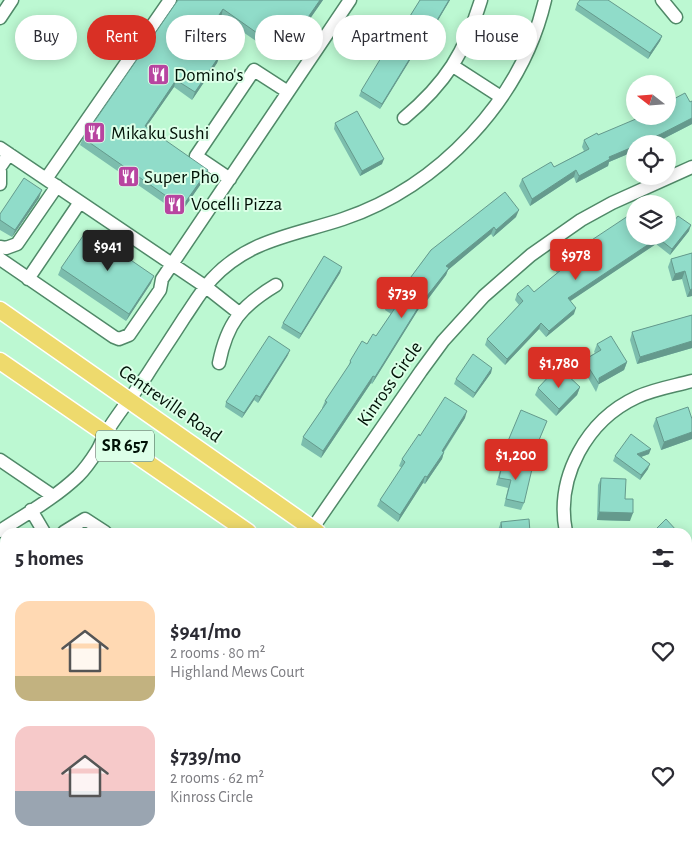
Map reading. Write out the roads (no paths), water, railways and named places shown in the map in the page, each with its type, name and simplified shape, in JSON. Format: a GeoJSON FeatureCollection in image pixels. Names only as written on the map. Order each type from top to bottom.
{"type":"FeatureCollection","features":[{"type":"Feature","properties":{"kind":"main road","name":"Centreville Road"},"geometry":{"type":"LineString","coordinates":[[0,310],[310,528]]}},
{"type":"Feature","properties":{"kind":"main road","name":"SR 657"},"geometry":{"type":"LineString","coordinates":[[0,361],[242,528]]}},
{"type":"Feature","properties":{"kind":"street"},"geometry":{"type":"LineString","coordinates":[[0,247],[6,248],[17,244],[51,182],[170,0]]}},
{"type":"Feature","properties":{"kind":"street"},"geometry":{"type":"LineString","coordinates":[[0,259],[114,337],[119,338],[129,335],[160,290],[162,279],[350,0]]}},
{"type":"Feature","properties":{"kind":"street"},"geometry":{"type":"LineString","coordinates":[[404,118],[432,93],[453,66],[469,34],[482,0]]}},
{"type":"Feature","properties":{"kind":"street"},"geometry":{"type":"LineString","coordinates":[[4,528],[53,496],[78,476],[97,452],[106,433],[206,287],[230,263],[261,244],[284,235],[316,228],[374,207],[406,189],[433,170],[456,150],[479,126],[501,97],[518,69],[532,40],[545,0]]}},
{"type":"Feature","properties":{"kind":"street"},"geometry":{"type":"LineString","coordinates":[[662,0],[676,17]]}},
{"type":"Feature","properties":{"kind":"street"},"geometry":{"type":"LineString","coordinates":[[0,18],[8,1]]}},
{"type":"Feature","properties":{"kind":"street"},"geometry":{"type":"LineString","coordinates":[[453,66],[501,97]]}},
{"type":"Feature","properties":{"kind":"street"},"geometry":{"type":"LineString","coordinates":[[230,178],[196,156],[254,70],[288,92]]}},
{"type":"Feature","properties":{"kind":"street"},"geometry":{"type":"LineString","coordinates":[[0,166],[4,151],[206,287],[239,313]]}},
{"type":"Feature","properties":{"kind":"street","name":"Kinross Circle"},"geometry":{"type":"LineString","coordinates":[[316,528],[421,371],[443,341],[484,296],[531,255],[581,220],[612,203],[692,167]]}},
{"type":"Feature","properties":{"kind":"street"},"geometry":{"type":"LineString","coordinates":[[0,171],[0,184]]}},
{"type":"Feature","properties":{"kind":"street"},"geometry":{"type":"LineString","coordinates":[[28,279],[80,202]]}},
{"type":"Feature","properties":{"kind":"street"},"geometry":{"type":"LineString","coordinates":[[219,364],[226,337],[239,313],[276,285]]}},
{"type":"Feature","properties":{"kind":"street"},"geometry":{"type":"LineString","coordinates":[[566,528],[564,514],[567,483],[572,467],[586,438],[623,404],[654,390],[692,381]]}},
{"type":"Feature","properties":{"kind":"street"},"geometry":{"type":"LineString","coordinates":[[0,460],[53,496]]}},
{"type":"Feature","properties":{"kind":"street"},"geometry":{"type":"LineString","coordinates":[[31,510],[42,528]]}},
{"type":"Feature","properties":{"kind":"street"},"geometry":{"type":"LineString","coordinates":[[71,528],[86,519],[99,528]]}},
{"type":"Feature","properties":{"kind":"place","name":"Domino's"},"geometry":{"type":"Point","coordinates":[158,75]}},
{"type":"Feature","properties":{"kind":"place","name":"Mikaku Sushi"},"geometry":{"type":"Point","coordinates":[95,133]}},
{"type":"Feature","properties":{"kind":"place","name":"Super Pho"},"geometry":{"type":"Point","coordinates":[128,177]}},
{"type":"Feature","properties":{"kind":"place","name":"Vocelli Pizza"},"geometry":{"type":"Point","coordinates":[175,204]}}]}
